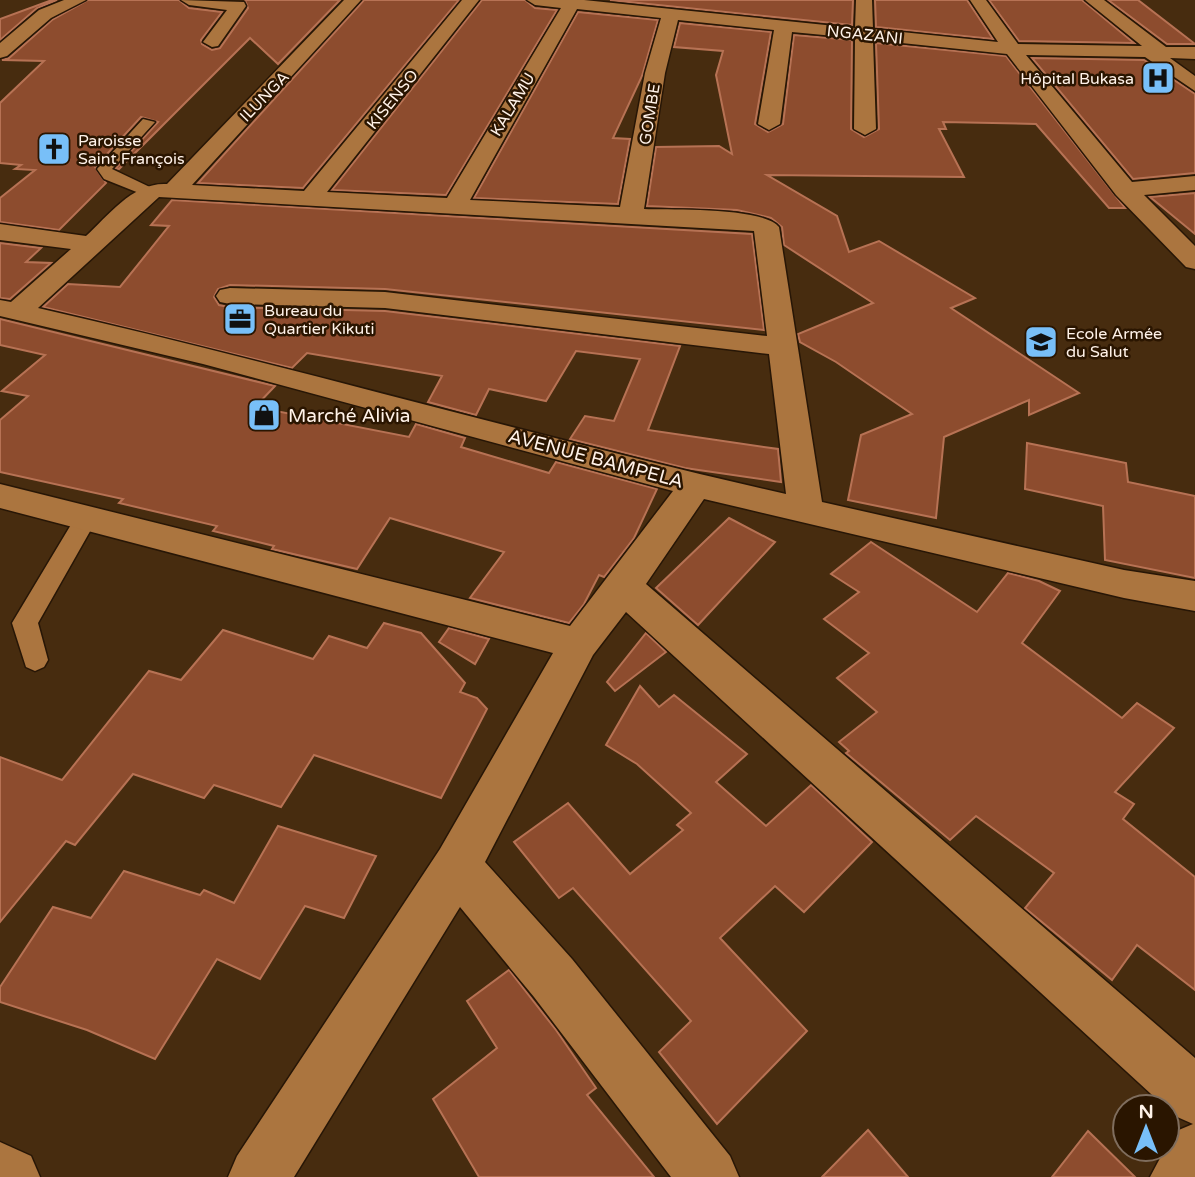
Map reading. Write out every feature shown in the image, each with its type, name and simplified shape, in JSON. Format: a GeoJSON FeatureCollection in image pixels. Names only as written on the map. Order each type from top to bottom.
{"type":"FeatureCollection","features":[{"type":"Feature","properties":{"kind":"street"},"geometry":{"type":"LineString","coordinates":[[0,52],[46,14],[78,0]]}},
{"type":"Feature","properties":{"kind":"street"},"geometry":{"type":"LineString","coordinates":[[189,0],[238,6],[212,42]]}},
{"type":"Feature","properties":{"kind":"street","name":"ILUNGA"},"geometry":{"type":"LineString","coordinates":[[174,190],[353,0]]}},
{"type":"Feature","properties":{"kind":"street","name":"KISENSO"},"geometry":{"type":"LineString","coordinates":[[311,197],[471,0]]}},
{"type":"Feature","properties":{"kind":"street","name":"NGAZANI"},"geometry":{"type":"LineString","coordinates":[[535,0],[671,13],[758,15],[784,25],[1011,49],[1195,53]]}},
{"type":"Feature","properties":{"kind":"street"},"geometry":{"type":"LineString","coordinates":[[864,0],[865,129]]}},
{"type":"Feature","properties":{"kind":"street"},"geometry":{"type":"LineString","coordinates":[[978,0],[1011,49],[1124,190],[1195,261]]}},
{"type":"Feature","properties":{"kind":"street"},"geometry":{"type":"LineString","coordinates":[[1093,0],[1195,85]]}},
{"type":"Feature","properties":{"kind":"street","name":"KALAMU"},"geometry":{"type":"LineString","coordinates":[[454,206],[572,4]]}},
{"type":"Feature","properties":{"kind":"street","name":"GOMBE"},"geometry":{"type":"LineString","coordinates":[[630,217],[655,73],[671,13]]}},
{"type":"Feature","properties":{"kind":"street"},"geometry":{"type":"LineString","coordinates":[[769,124],[784,25]]}},
{"type":"Feature","properties":{"kind":"street"},"geometry":{"type":"LineString","coordinates":[[1124,190],[1195,183]]}},
{"type":"Feature","properties":{"kind":"street"},"geometry":{"type":"LineString","coordinates":[[8,310],[149,192],[174,190],[311,197],[763,224],[784,347],[806,510]]}},
{"type":"Feature","properties":{"kind":"street"},"geometry":{"type":"LineString","coordinates":[[0,232],[90,244]]}},
{"type":"Feature","properties":{"kind":"street"},"geometry":{"type":"LineString","coordinates":[[230,296],[385,300],[784,347]]}},
{"type":"Feature","properties":{"kind":"street","name":"AVENUE BAMPELA"},"geometry":{"type":"LineString","coordinates":[[8,310],[209,356],[695,485],[1124,584],[1195,596]]}},
{"type":"Feature","properties":{"kind":"street"},"geometry":{"type":"LineString","coordinates":[[258,1177],[289,1133],[457,866],[579,644],[624,587],[695,485]]}},
{"type":"Feature","properties":{"kind":"street"},"geometry":{"type":"LineString","coordinates":[[0,496],[579,644]]}},
{"type":"Feature","properties":{"kind":"street"},"geometry":{"type":"LineString","coordinates":[[624,587],[1195,1096]]}},
{"type":"Feature","properties":{"kind":"street"},"geometry":{"type":"LineString","coordinates":[[457,866],[553,978],[709,1177]]}},
{"type":"Feature","properties":{"kind":"street"},"geometry":{"type":"LineString","coordinates":[[1180,1177],[1195,1153]]}},
{"type":"Feature","properties":{"kind":"street"},"geometry":{"type":"LineString","coordinates":[[0,1172],[9,1177]]}},
{"type":"Feature","properties":{"kind":"lane"},"geometry":{"type":"LineString","coordinates":[[148,121],[104,169],[109,176],[149,192]]}},
{"type":"Feature","properties":{"kind":"lane"},"geometry":{"type":"LineString","coordinates":[[35,660],[25,623],[86,519]]}},
{"type":"Feature","properties":{"kind":"building"},"geometry":{"type":"Polygon","coordinates":[[[57,0],[37,8],[0,40],[0,19],[57,0]]]}},
{"type":"Feature","properties":{"kind":"building"},"geometry":{"type":"Polygon","coordinates":[[[88,0],[179,0],[189,8],[222,12],[201,40],[202,44],[212,50],[220,48],[248,8],[245,0],[340,0],[278,64],[250,38],[119,169],[116,168],[158,122],[141,117],[95,167],[106,183],[59,230],[0,222],[0,198],[35,170],[15,169],[21,165],[0,163],[0,103],[44,61],[2,60],[9,58],[52,20],[88,0]]]}},
{"type":"Feature","properties":{"kind":"building"},"geometry":{"type":"Polygon","coordinates":[[[364,0],[459,0],[303,188],[198,183],[364,0]]]}},
{"type":"Feature","properties":{"kind":"building"},"geometry":{"type":"Polygon","coordinates":[[[482,0],[525,0],[535,8],[557,10],[446,195],[332,190],[482,0]]]}},
{"type":"Feature","properties":{"kind":"building"},"geometry":{"type":"Polygon","coordinates":[[[610,0],[853,0],[852,25],[610,0]]]}},
{"type":"Feature","properties":{"kind":"building"},"geometry":{"type":"Polygon","coordinates":[[[875,0],[967,0],[993,39],[876,27],[875,0]]]}},
{"type":"Feature","properties":{"kind":"building"},"geometry":{"type":"Polygon","coordinates":[[[989,0],[1082,0],[1134,43],[1019,41],[989,0]]]}},
{"type":"Feature","properties":{"kind":"building"},"geometry":{"type":"Polygon","coordinates":[[[1108,0],[1138,0],[1195,44],[1167,44],[1108,0]]]}},
{"type":"Feature","properties":{"kind":"building"},"geometry":{"type":"Polygon","coordinates":[[[578,12],[658,20],[642,76],[613,138],[630,139],[618,204],[474,198],[578,12]]]}},
{"type":"Feature","properties":{"kind":"building"},"geometry":{"type":"Polygon","coordinates":[[[680,23],[771,32],[755,124],[768,132],[783,124],[794,35],[852,40],[851,129],[864,137],[879,129],[876,43],[1006,56],[1125,208],[1109,208],[1036,124],[943,122],[946,129],[939,129],[964,177],[767,175],[837,216],[849,252],[879,241],[975,298],[951,308],[1079,393],[1029,415],[1029,400],[944,437],[936,518],[848,500],[861,435],[912,414],[836,362],[800,342],[798,334],[873,303],[784,245],[782,227],[771,218],[737,210],[647,206],[656,147],[719,146],[732,154],[716,75],[723,51],[674,47],[680,23]]]}},
{"type":"Feature","properties":{"kind":"building"},"geometry":{"type":"Polygon","coordinates":[[[1032,58],[1144,60],[1195,94],[1195,173],[1133,179],[1032,58]]]}},
{"type":"Feature","properties":{"kind":"building"},"geometry":{"type":"Polygon","coordinates":[[[1195,193],[1195,234],[1150,197],[1195,193]]]}},
{"type":"Feature","properties":{"kind":"building"},"geometry":{"type":"Polygon","coordinates":[[[172,200],[752,234],[764,330],[385,289],[230,285],[218,289],[214,297],[219,305],[229,307],[385,311],[680,346],[648,430],[778,449],[781,482],[685,468],[570,439],[585,416],[614,421],[640,359],[576,351],[546,401],[489,389],[476,415],[428,402],[442,376],[307,353],[292,368],[43,307],[68,284],[120,287],[169,226],[151,225],[172,200]]]}},
{"type":"Feature","properties":{"kind":"building"},"geometry":{"type":"Polygon","coordinates":[[[0,243],[41,248],[26,262],[51,263],[10,299],[0,298],[0,243]]]}},
{"type":"Feature","properties":{"kind":"building"},"geometry":{"type":"Polygon","coordinates":[[[0,319],[275,386],[255,407],[409,437],[416,424],[465,438],[461,447],[549,473],[556,462],[657,489],[634,538],[604,577],[599,575],[584,604],[569,623],[470,598],[504,552],[390,518],[357,569],[272,549],[274,546],[213,531],[217,526],[119,503],[123,499],[0,472],[0,420],[28,396],[2,391],[45,355],[0,345],[0,319]]]}},
{"type":"Feature","properties":{"kind":"building"},"geometry":{"type":"Polygon","coordinates":[[[1027,443],[1126,463],[1128,482],[1195,496],[1195,578],[1105,560],[1103,506],[1025,489],[1027,443]]]}},
{"type":"Feature","properties":{"kind":"building"},"geometry":{"type":"Polygon","coordinates":[[[729,518],[775,542],[698,625],[656,588],[729,518]]]}},
{"type":"Feature","properties":{"kind":"building"},"geometry":{"type":"Polygon","coordinates":[[[871,542],[977,612],[1008,573],[1039,581],[1060,591],[1022,643],[1122,718],[1137,703],[1174,728],[1115,792],[1134,804],[1123,819],[1195,877],[1195,990],[1137,945],[1112,980],[1025,908],[1054,873],[976,816],[950,840],[846,753],[849,751],[839,742],[877,712],[837,678],[869,653],[824,619],[859,592],[831,574],[871,542]]]}},
{"type":"Feature","properties":{"kind":"building"},"geometry":{"type":"Polygon","coordinates":[[[384,623],[421,633],[465,683],[460,692],[477,698],[487,709],[441,798],[314,755],[281,807],[214,785],[204,798],[133,774],[75,845],[66,841],[0,922],[0,757],[62,780],[149,671],[181,680],[223,630],[313,659],[329,636],[367,648],[384,623]]]}},
{"type":"Feature","properties":{"kind":"building"},"geometry":{"type":"Polygon","coordinates":[[[449,628],[489,639],[475,664],[439,642],[449,628]]]}},
{"type":"Feature","properties":{"kind":"building"},"geometry":{"type":"Polygon","coordinates":[[[646,633],[666,652],[615,691],[607,682],[646,633]]]}},
{"type":"Feature","properties":{"kind":"building"},"geometry":{"type":"Polygon","coordinates":[[[640,686],[659,707],[674,695],[747,754],[716,782],[766,826],[811,785],[872,842],[804,912],[775,886],[720,938],[807,1031],[717,1124],[659,1052],[691,1021],[573,888],[559,898],[514,842],[568,803],[630,874],[683,830],[677,825],[691,813],[637,764],[606,745],[640,686]]]}},
{"type":"Feature","properties":{"kind":"building"},"geometry":{"type":"Polygon","coordinates":[[[278,826],[376,856],[344,918],[305,906],[260,979],[217,959],[155,1059],[87,1030],[0,1002],[0,987],[53,907],[91,918],[124,871],[200,895],[204,890],[234,903],[278,826]]]}},
{"type":"Feature","properties":{"kind":"building"},"geometry":{"type":"Polygon","coordinates":[[[509,970],[556,1030],[596,1088],[587,1095],[654,1177],[479,1177],[433,1099],[497,1048],[467,1001],[509,970]]]}},
{"type":"Feature","properties":{"kind":"building"},"geometry":{"type":"Polygon","coordinates":[[[868,1130],[908,1177],[822,1177],[868,1130]]]}},
{"type":"Feature","properties":{"kind":"building"},"geometry":{"type":"Polygon","coordinates":[[[1088,1131],[1111,1154],[1111,1163],[1121,1163],[1135,1177],[1052,1177],[1088,1131]]]}},
{"type":"Feature","properties":{"kind":"place","name":"Hôpital Bukasa"},"geometry":{"type":"Point","coordinates":[1158,78]}},
{"type":"Feature","properties":{"kind":"place","name":"Paroisse Saint François"},"geometry":{"type":"Point","coordinates":[54,149]}},
{"type":"Feature","properties":{"kind":"place","name":"Bureau du Quartier Kikuti"},"geometry":{"type":"Point","coordinates":[240,319]}},
{"type":"Feature","properties":{"kind":"place","name":"Ecole Armée du Salut"},"geometry":{"type":"Point","coordinates":[1041,342]}},
{"type":"Feature","properties":{"kind":"place","name":"Marché Alivia"},"geometry":{"type":"Point","coordinates":[264,415]}}]}
